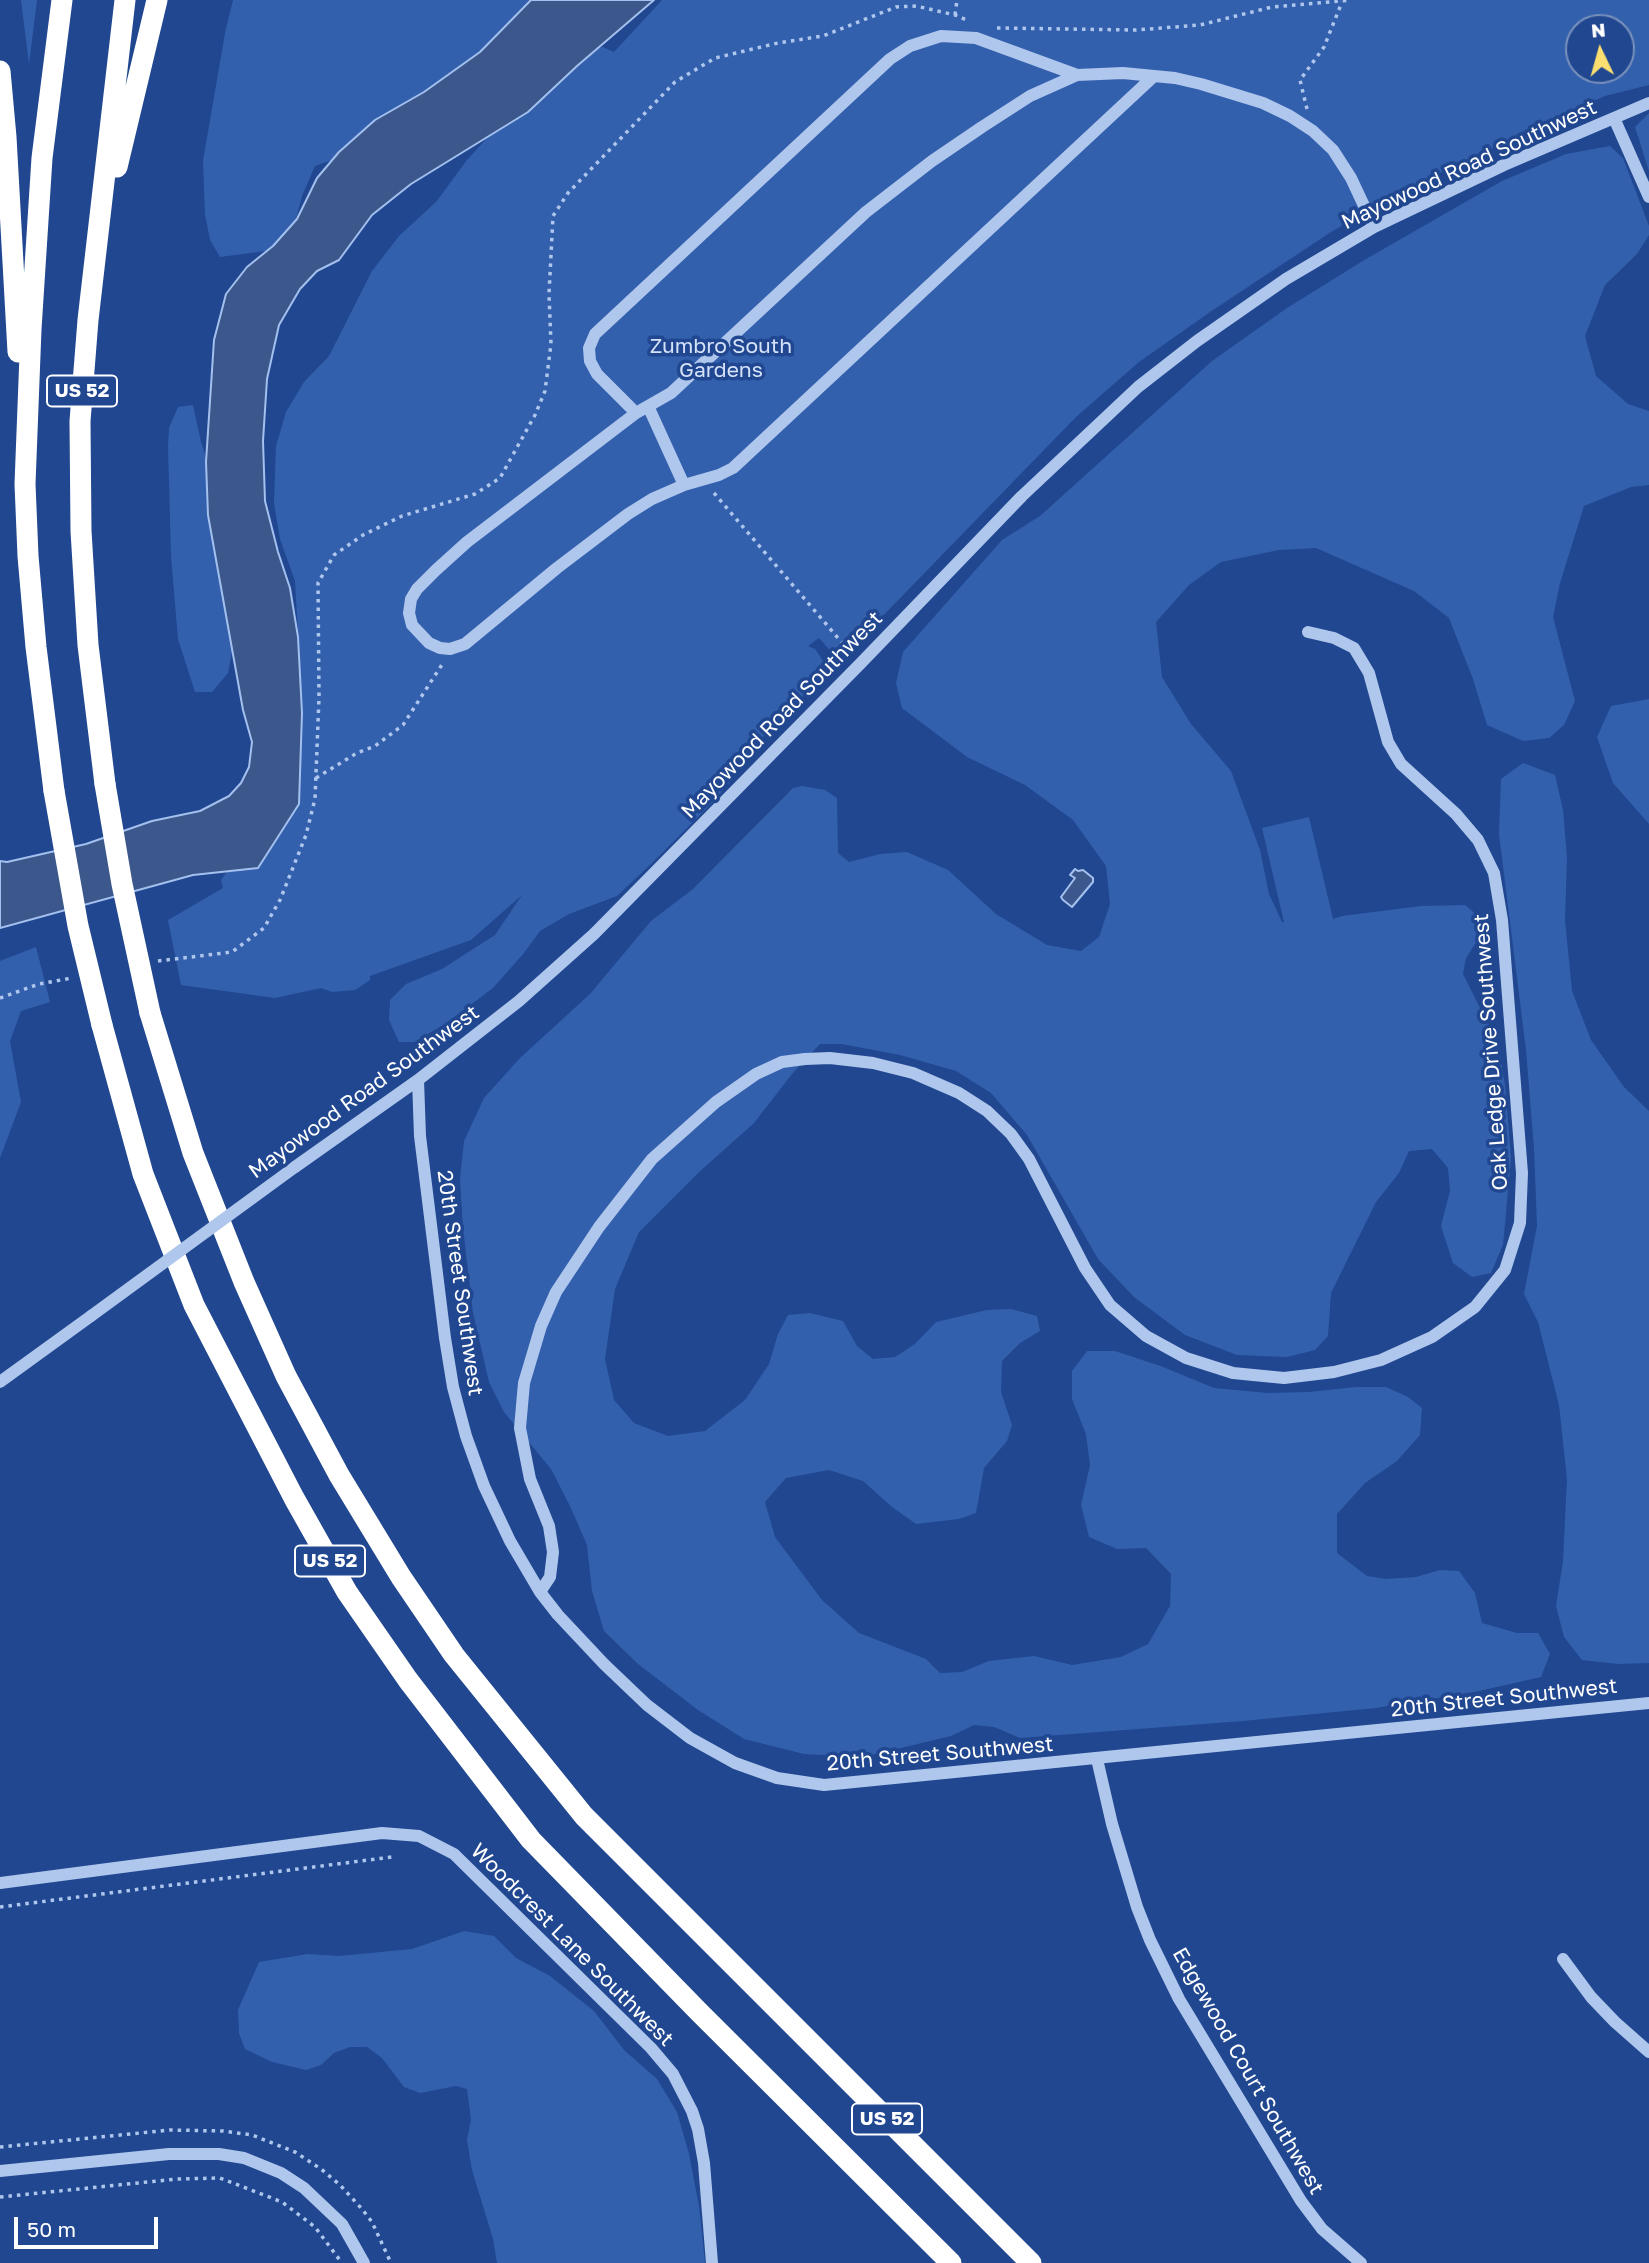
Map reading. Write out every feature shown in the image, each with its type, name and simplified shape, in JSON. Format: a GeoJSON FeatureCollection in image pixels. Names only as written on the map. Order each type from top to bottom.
{"type":"FeatureCollection","features":[{"type":"Feature","properties":{"kind":"highway","name":"US 52"},"geometry":{"type":"LineString","coordinates":[[62,0],[42,158],[31,329],[25,484],[27,556],[36,647],[54,791],[78,926],[102,1026],[143,1174],[194,1306],[294,1498],[347,1592],[408,1680],[531,1840],[951,2263]]}},
{"type":"Feature","properties":{"kind":"highway","name":"US 52"},"geometry":{"type":"LineString","coordinates":[[125,0],[88,320],[80,421],[81,531],[88,645],[105,784],[122,884],[150,1013],[193,1153],[244,1282],[286,1376],[339,1475],[401,1577],[454,1655],[584,1816],[1031,2263]]}},
{"type":"Feature","properties":{"kind":"highway"},"geometry":{"type":"LineString","coordinates":[[88,320],[121,151],[157,0]]}},
{"type":"Feature","properties":{"kind":"highway"},"geometry":{"type":"LineString","coordinates":[[0,71],[25,484]]}},
{"type":"Feature","properties":{"kind":"street"},"geometry":{"type":"LineString","coordinates":[[684,485],[642,410],[597,374],[590,361],[589,348],[596,334],[890,59],[910,46],[941,36],[976,37],[1077,75]]}},
{"type":"Feature","properties":{"kind":"street"},"geometry":{"type":"LineString","coordinates":[[1153,76],[733,468],[652,499],[628,514],[556,568],[465,644],[450,649],[429,643],[412,625],[409,613],[411,599],[417,589],[467,542],[642,410],[671,393],[866,212],[932,160],[1030,96],[1077,75],[1123,73],[1153,76],[1201,84],[1263,103],[1290,116],[1313,131],[1333,150],[1351,178],[1374,227]]}},
{"type":"Feature","properties":{"kind":"street","name":"Mayowood Road Southwest"},"geometry":{"type":"LineString","coordinates":[[0,1382],[418,1080],[519,1001],[594,934],[1022,496],[1138,387],[1197,341],[1286,279],[1374,227],[1504,165],[1649,103]]}},
{"type":"Feature","properties":{"kind":"street","name":"Mayowood Road Southwest"},"geometry":{"type":"LineString","coordinates":[[1614,118],[1649,197]]}},
{"type":"Feature","properties":{"kind":"street","name":"Oak Ledge Drive Southwest"},"geometry":{"type":"LineString","coordinates":[[540,1592],[550,1577],[553,1552],[549,1526],[530,1479],[520,1428],[524,1383],[541,1326],[556,1292],[598,1227],[652,1159],[716,1102],[756,1074],[782,1062],[830,1058],[873,1063],[913,1073],[959,1093],[987,1111],[1011,1134],[1029,1159],[1085,1268],[1110,1305],[1146,1336],[1186,1358],[1233,1373],[1284,1378],[1334,1372],[1381,1360],[1432,1337],[1475,1307],[1505,1270],[1520,1223],[1522,1173],[1502,920],[1494,873],[1478,840],[1455,814],[1401,764],[1388,742],[1369,673],[1354,648],[1334,638],[1308,632]]}},
{"type":"Feature","properties":{"kind":"street","name":"20th Street Southwest"},"geometry":{"type":"LineString","coordinates":[[418,1080],[420,1136],[445,1338],[453,1387],[466,1436],[484,1486],[510,1541],[540,1592],[604,1664],[647,1705],[690,1738],[735,1763],[777,1778],[824,1785],[1649,1703]]}},
{"type":"Feature","properties":{"kind":"street","name":"Edgewood Court Southwest"},"geometry":{"type":"LineString","coordinates":[[1097,1759],[1112,1824],[1137,1907],[1179,1999],[1301,2201],[1322,2230],[1361,2263]]}},
{"type":"Feature","properties":{"kind":"street","name":"Woodcrest Lane Southwest"},"geometry":{"type":"LineString","coordinates":[[0,1883],[382,1833],[419,1836],[454,1854],[651,2048],[673,2074],[698,2129],[704,2163],[712,2263]]}},
{"type":"Feature","properties":{"kind":"street"},"geometry":{"type":"LineString","coordinates":[[1563,1959],[1591,1997],[1649,2052]]}},
{"type":"Feature","properties":{"kind":"street"},"geometry":{"type":"LineString","coordinates":[[0,2171],[169,2154],[219,2154],[244,2158],[281,2173],[313,2195],[342,2224],[364,2263]]}},
{"type":"Feature","properties":{"kind":"path"},"geometry":{"type":"LineString","coordinates":[[955,15],[957,0]]}},
{"type":"Feature","properties":{"kind":"path"},"geometry":{"type":"LineString","coordinates":[[1307,110],[1300,80],[1324,47],[1342,1],[1351,0]]}},
{"type":"Feature","properties":{"kind":"path"},"geometry":{"type":"LineString","coordinates":[[703,481],[860,664]]}},
{"type":"Feature","properties":{"kind":"path"},"geometry":{"type":"LineString","coordinates":[[148,963],[176,957],[232,952],[264,928],[280,900],[306,835],[315,799],[316,779],[357,753],[375,746],[403,725],[450,649]]}},
{"type":"Feature","properties":{"kind":"path"},"geometry":{"type":"LineString","coordinates":[[0,998],[38,984],[80,976]]}},
{"type":"Feature","properties":{"kind":"path"},"geometry":{"type":"LineString","coordinates":[[0,1907],[392,1857]]}},
{"type":"Feature","properties":{"kind":"path"},"geometry":{"type":"LineString","coordinates":[[0,2197],[177,2179],[220,2178],[282,2202],[314,2227],[342,2263]]}},
{"type":"Feature","properties":{"kind":"green space"},"geometry":{"type":"Polygon","coordinates":[[[21,0],[37,0],[29,64],[21,0]]]}},
{"type":"Feature","properties":{"kind":"green space"},"geometry":{"type":"Polygon","coordinates":[[[233,0],[557,0],[352,153],[315,166],[302,196],[293,231],[273,250],[220,257],[210,240],[205,214],[203,161],[233,0]]]}},
{"type":"Feature","properties":{"kind":"green space","name":"Zumbro South Gardens"},"geometry":{"type":"Polygon","coordinates":[[[662,0],[1649,0],[1649,85],[1605,96],[1409,187],[1331,232],[1139,362],[1076,417],[839,661],[819,638],[808,646],[815,649],[825,664],[816,683],[755,745],[735,776],[710,805],[653,862],[617,896],[569,914],[540,931],[493,988],[445,1024],[414,1042],[399,1042],[389,1020],[390,1000],[406,984],[442,969],[495,935],[522,895],[471,940],[370,976],[370,980],[355,990],[332,992],[321,988],[275,998],[181,985],[168,920],[223,888],[221,880],[239,855],[299,651],[295,581],[280,539],[274,503],[276,446],[286,412],[304,382],[329,356],[372,271],[399,236],[436,202],[467,160],[509,114],[575,54],[603,47],[614,52],[662,0]]]}},
{"type":"Feature","properties":{"kind":"green space"},"geometry":{"type":"Polygon","coordinates":[[[1649,113],[1649,171],[1635,127],[1649,113]]]}},
{"type":"Feature","properties":{"kind":"green space"},"geometry":{"type":"Polygon","coordinates":[[[1610,146],[1623,158],[1649,226],[1649,235],[1637,254],[1605,285],[1585,336],[1596,376],[1628,404],[1649,411],[1649,485],[1631,487],[1584,506],[1560,583],[1553,617],[1575,701],[1564,725],[1549,738],[1523,741],[1487,725],[1473,679],[1449,618],[1414,591],[1316,548],[1279,550],[1221,562],[1189,585],[1156,622],[1162,677],[1191,724],[1231,771],[1260,850],[1269,894],[1282,922],[1262,828],[1309,817],[1333,919],[1421,906],[1465,905],[1478,916],[1479,938],[1466,958],[1463,974],[1498,1044],[1505,1085],[1511,1158],[1503,1245],[1491,1273],[1472,1277],[1453,1263],[1441,1226],[1450,1191],[1448,1168],[1432,1149],[1409,1151],[1399,1173],[1376,1202],[1331,1293],[1328,1336],[1315,1350],[1287,1357],[1237,1355],[1185,1335],[1134,1297],[1098,1259],[1027,1135],[991,1093],[956,1071],[900,1055],[842,1044],[820,1044],[792,1074],[754,1123],[697,1174],[639,1232],[615,1289],[605,1359],[614,1400],[634,1423],[668,1436],[705,1431],[745,1400],[769,1364],[778,1334],[788,1315],[810,1313],[843,1321],[857,1346],[873,1359],[895,1357],[915,1344],[936,1322],[987,1310],[1011,1309],[1037,1316],[1040,1331],[1020,1343],[1002,1361],[1001,1392],[1012,1425],[1007,1441],[984,1468],[976,1513],[959,1519],[916,1524],[863,1481],[829,1470],[786,1478],[765,1502],[775,1537],[822,1600],[859,1633],[926,1659],[940,1673],[962,1672],[989,1661],[1034,1656],[1072,1665],[1121,1657],[1148,1644],[1170,1606],[1171,1574],[1146,1548],[1117,1549],[1089,1537],[1081,1505],[1090,1465],[1086,1434],[1072,1399],[1072,1371],[1087,1351],[1115,1351],[1214,1388],[1268,1393],[1386,1387],[1408,1397],[1422,1408],[1420,1435],[1397,1461],[1365,1483],[1337,1514],[1337,1553],[1367,1576],[1385,1579],[1416,1577],[1440,1570],[1459,1571],[1475,1593],[1482,1623],[1517,1633],[1538,1633],[1550,1654],[1541,1677],[1479,1691],[1376,1708],[1243,1721],[1020,1738],[994,1727],[974,1725],[951,1736],[863,1757],[804,1754],[744,1739],[698,1710],[638,1664],[604,1631],[592,1591],[587,1545],[570,1506],[551,1469],[504,1412],[489,1382],[473,1313],[460,1179],[464,1141],[484,1098],[520,1058],[590,994],[651,921],[693,889],[793,788],[802,786],[825,790],[837,798],[838,853],[849,862],[880,854],[907,852],[948,870],[996,914],[1047,945],[1081,951],[1099,937],[1110,904],[1106,866],[1073,820],[1025,785],[967,757],[902,708],[896,683],[903,652],[1002,540],[1040,516],[1212,361],[1287,308],[1502,181],[1566,154],[1610,146]]]}},
{"type":"Feature","properties":{"kind":"green space"},"geometry":{"type":"Polygon","coordinates":[[[193,405],[201,442],[216,488],[236,631],[228,673],[212,692],[195,692],[178,639],[171,556],[169,428],[178,407],[193,405]]]}},
{"type":"Feature","properties":{"kind":"green space"},"geometry":{"type":"Polygon","coordinates":[[[1649,699],[1649,824],[1613,783],[1597,737],[1611,706],[1649,699]]]}},
{"type":"Feature","properties":{"kind":"green space"},"geometry":{"type":"Polygon","coordinates":[[[1523,763],[1555,775],[1563,810],[1567,858],[1565,920],[1572,991],[1591,1040],[1624,1087],[1649,1111],[1649,1663],[1618,1664],[1582,1660],[1564,1637],[1556,1606],[1563,1561],[1567,1479],[1559,1405],[1538,1322],[1524,1294],[1537,1226],[1534,1148],[1526,1050],[1499,834],[1501,779],[1523,763]]]}},
{"type":"Feature","properties":{"kind":"green space"},"geometry":{"type":"Polygon","coordinates":[[[36,947],[50,1002],[21,1011],[10,1041],[21,1102],[0,1158],[0,961],[36,947]]]}},
{"type":"Feature","properties":{"kind":"green space"},"geometry":{"type":"Polygon","coordinates":[[[464,1931],[494,1936],[516,1958],[550,1976],[594,2011],[624,2050],[657,2079],[677,2112],[689,2154],[699,2206],[705,2263],[497,2263],[493,2239],[472,2170],[467,2140],[471,2120],[467,2089],[456,2086],[420,2093],[404,2087],[382,2058],[367,2047],[350,2047],[334,2053],[321,2065],[306,2070],[272,2062],[245,2049],[239,2033],[238,2010],[259,1962],[308,1954],[339,1956],[412,1949],[464,1931]]]}},
{"type":"Feature","properties":{"kind":"shaded area"},"geometry":{"type":"Polygon","coordinates":[[[531,0],[654,0],[528,112],[411,184],[372,215],[339,260],[317,271],[300,289],[279,325],[267,379],[263,441],[265,501],[290,588],[298,637],[302,713],[299,804],[258,868],[193,875],[0,928],[0,861],[7,862],[86,844],[152,821],[200,811],[229,796],[241,783],[249,767],[252,742],[243,710],[208,515],[206,462],[214,340],[226,294],[247,267],[273,246],[297,219],[317,178],[339,152],[375,120],[424,92],[480,52],[531,0]]]}},
{"type":"Feature","properties":{"kind":"shaded area"},"geometry":{"type":"Polygon","coordinates":[[[1075,869],[1083,870],[1093,878],[1093,882],[1072,907],[1061,897],[1075,878],[1070,875],[1075,869]]]}}]}
